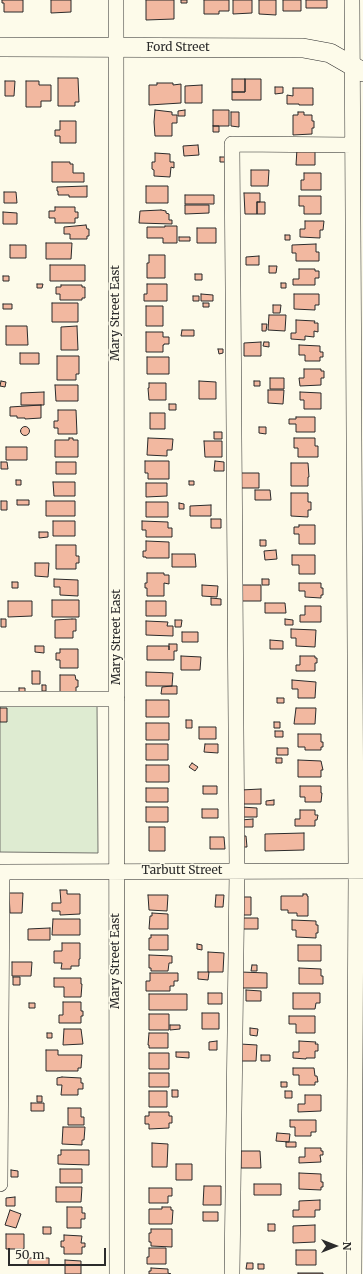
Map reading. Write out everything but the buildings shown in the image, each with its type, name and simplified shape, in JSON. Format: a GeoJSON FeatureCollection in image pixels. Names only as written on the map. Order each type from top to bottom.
{"type":"FeatureCollection","features":[{"type":"Feature","properties":{"kind":"main road","name":"Ford Street"},"geometry":{"type":"LineString","coordinates":[[0,47],[303,48],[330,53],[358,69]]}},
{"type":"Feature","properties":{"kind":"street","name":"Mary Street East"},"geometry":{"type":"LineString","coordinates":[[116,0],[117,1274]]}},
{"type":"Feature","properties":{"kind":"street"},"geometry":{"type":"LineString","coordinates":[[352,0],[358,69],[353,145],[360,871],[354,1274]]}},
{"type":"Feature","properties":{"kind":"street"},"geometry":{"type":"LineString","coordinates":[[232,1274],[237,871],[232,144],[353,145]]}},
{"type":"Feature","properties":{"kind":"street"},"geometry":{"type":"LineString","coordinates":[[0,699],[117,699]]}},
{"type":"Feature","properties":{"kind":"street","name":"Tarbutt Street"},"geometry":{"type":"LineString","coordinates":[[1,872],[360,871]]}},
{"type":"Feature","properties":{"kind":"street"},"geometry":{"type":"LineString","coordinates":[[0,1184],[1,872]]}},
{"type":"Feature","properties":{"kind":"green space"},"geometry":{"type":"Polygon","coordinates":[[[0,702],[97,702],[98,853],[0,852],[0,702]]]}}]}
